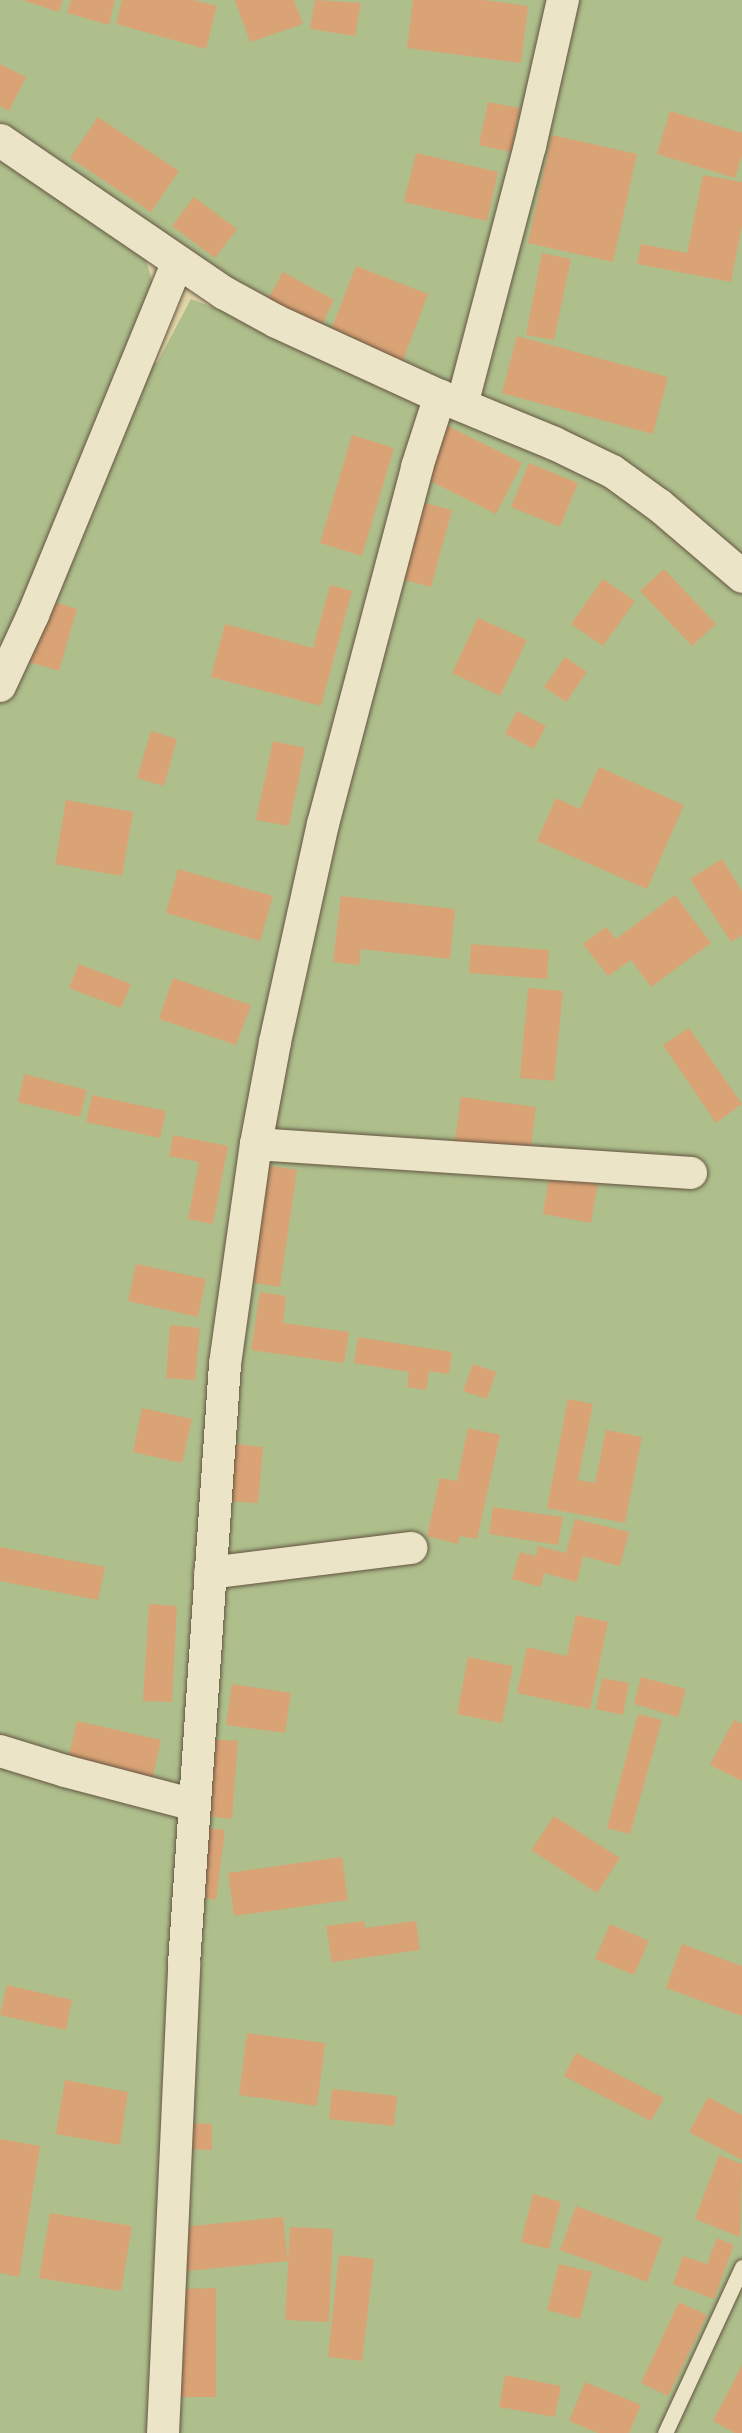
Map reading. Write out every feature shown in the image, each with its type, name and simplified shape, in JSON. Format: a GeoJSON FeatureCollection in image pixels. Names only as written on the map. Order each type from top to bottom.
{"type":"FeatureCollection","features":[{"type":"Feature","properties":{"kind":"street"},"geometry":{"type":"LineString","coordinates":[[163,2433],[184,1964],[225,1364],[256,1144],[275,1042],[323,824],[414,478],[451,401],[530,146],[563,0]]}},
{"type":"Feature","properties":{"kind":"street"},"geometry":{"type":"LineString","coordinates":[[0,140],[223,292],[276,321],[451,401],[554,443],[612,471],[659,505],[742,576]]}},
{"type":"Feature","properties":{"kind":"street"},"geometry":{"type":"LineString","coordinates":[[0,686],[33,615],[178,262]]}},
{"type":"Feature","properties":{"kind":"street"},"geometry":{"type":"LineString","coordinates":[[256,1144],[691,1173]]}},
{"type":"Feature","properties":{"kind":"street"},"geometry":{"type":"LineString","coordinates":[[210,1573],[411,1548]]}},
{"type":"Feature","properties":{"kind":"street"},"geometry":{"type":"LineString","coordinates":[[0,1751],[65,1771],[195,1805]]}},
{"type":"Feature","properties":{"kind":"lane"},"geometry":{"type":"LineString","coordinates":[[665,2433],[742,2267]]}},
{"type":"Feature","properties":{"kind":"green space"},"geometry":{"type":"Polygon","coordinates":[[[0,0],[742,0],[742,2433],[0,2433],[0,0]],[[138,232],[158,302],[137,355],[157,363],[191,299],[316,346],[138,232]]]}},
{"type":"Feature","properties":{"kind":"building"},"geometry":{"type":"Polygon","coordinates":[[[22,0],[63,0],[59,12],[22,0]]]}},
{"type":"Feature","properties":{"kind":"building"},"geometry":{"type":"Polygon","coordinates":[[[71,0],[115,0],[109,25],[67,13],[71,0]]]}},
{"type":"Feature","properties":{"kind":"building"},"geometry":{"type":"Polygon","coordinates":[[[122,0],[193,0],[217,6],[206,49],[116,24],[122,0]]]}},
{"type":"Feature","properties":{"kind":"building"},"geometry":{"type":"Polygon","coordinates":[[[235,0],[294,0],[303,24],[250,42],[235,0]]]}},
{"type":"Feature","properties":{"kind":"building"},"geometry":{"type":"Polygon","coordinates":[[[315,0],[361,3],[355,36],[310,29],[315,0]]]}},
{"type":"Feature","properties":{"kind":"building"},"geometry":{"type":"Polygon","coordinates":[[[413,0],[484,0],[528,6],[521,63],[407,48],[413,0]]]}},
{"type":"Feature","properties":{"kind":"building"},"geometry":{"type":"Polygon","coordinates":[[[0,64],[26,77],[9,111],[0,106],[0,64]]]}},
{"type":"Feature","properties":{"kind":"building"},"geometry":{"type":"Polygon","coordinates":[[[488,102],[520,108],[511,152],[479,145],[488,102]]]}},
{"type":"Feature","properties":{"kind":"building"},"geometry":{"type":"Polygon","coordinates":[[[670,111],[742,133],[742,156],[735,178],[657,154],[670,111]]]}},
{"type":"Feature","properties":{"kind":"building"},"geometry":{"type":"Polygon","coordinates":[[[98,117],[179,171],[151,212],[70,158],[98,117]]]}},
{"type":"Feature","properties":{"kind":"building"},"geometry":{"type":"Polygon","coordinates":[[[552,135],[637,154],[613,262],[528,243],[552,135]]]}},
{"type":"Feature","properties":{"kind":"building"},"geometry":{"type":"Polygon","coordinates":[[[416,153],[498,172],[487,221],[404,202],[416,153]]]}},
{"type":"Feature","properties":{"kind":"building"},"geometry":{"type":"Polygon","coordinates":[[[703,175],[742,182],[742,225],[731,282],[637,264],[641,244],[687,253],[703,175]]]}},
{"type":"Feature","properties":{"kind":"building"},"geometry":{"type":"Polygon","coordinates":[[[194,197],[237,229],[215,258],[172,226],[194,197]]]}},
{"type":"Feature","properties":{"kind":"building"},"geometry":{"type":"Polygon","coordinates":[[[542,253],[571,259],[554,340],[526,335],[542,253]]]}},
{"type":"Feature","properties":{"kind":"building"},"geometry":{"type":"Polygon","coordinates":[[[356,266],[428,294],[402,363],[329,335],[356,266]]]}},
{"type":"Feature","properties":{"kind":"building"},"geometry":{"type":"Polygon","coordinates":[[[283,272],[334,300],[320,328],[268,299],[283,272]]]}},
{"type":"Feature","properties":{"kind":"building"},"geometry":{"type":"Polygon","coordinates":[[[517,336],[668,377],[653,434],[502,393],[517,336]]]}},
{"type":"Feature","properties":{"kind":"building"},"geometry":{"type":"Polygon","coordinates":[[[442,423],[522,463],[496,514],[416,474],[442,423]]]}},
{"type":"Feature","properties":{"kind":"building"},"geometry":{"type":"Polygon","coordinates":[[[352,435],[394,448],[362,556],[320,543],[352,435]]]}},
{"type":"Feature","properties":{"kind":"building"},"geometry":{"type":"Polygon","coordinates":[[[529,463],[578,483],[560,527],[511,507],[529,463]]]}},
{"type":"Feature","properties":{"kind":"building"},"geometry":{"type":"Polygon","coordinates":[[[414,500],[452,510],[431,587],[393,577],[414,500]]]}},
{"type":"Feature","properties":{"kind":"building"},"geometry":{"type":"Polygon","coordinates":[[[664,569],[716,624],[692,646],[640,591],[664,569]]]}},
{"type":"Feature","properties":{"kind":"building"},"geometry":{"type":"Polygon","coordinates":[[[603,579],[635,601],[603,646],[571,624],[603,579]]]}},
{"type":"Feature","properties":{"kind":"building"},"geometry":{"type":"Polygon","coordinates":[[[330,585],[352,591],[321,706],[211,677],[225,624],[313,648],[330,585]]]}},
{"type":"Feature","properties":{"kind":"building"},"geometry":{"type":"Polygon","coordinates":[[[48,600],[77,609],[59,671],[29,662],[48,600]]]}},
{"type":"Feature","properties":{"kind":"building"},"geometry":{"type":"Polygon","coordinates":[[[478,618],[527,640],[500,696],[452,673],[478,618]]]}},
{"type":"Feature","properties":{"kind":"building"},"geometry":{"type":"Polygon","coordinates":[[[565,657],[587,672],[566,702],[544,687],[565,657]]]}},
{"type":"Feature","properties":{"kind":"building"},"geometry":{"type":"Polygon","coordinates":[[[517,711],[546,726],[534,749],[505,734],[517,711]]]}},
{"type":"Feature","properties":{"kind":"building"},"geometry":{"type":"Polygon","coordinates":[[[151,731],[177,739],[164,786],[137,778],[151,731]]]}},
{"type":"Feature","properties":{"kind":"building"},"geometry":{"type":"Polygon","coordinates":[[[273,741],[305,748],[289,826],[256,820],[273,741]]]}},
{"type":"Feature","properties":{"kind":"building"},"geometry":{"type":"Polygon","coordinates":[[[599,767],[684,805],[647,889],[537,841],[556,798],[580,809],[599,767]]]}},
{"type":"Feature","properties":{"kind":"building"},"geometry":{"type":"Polygon","coordinates":[[[66,800],[133,812],[122,876],[55,864],[66,800]]]}},
{"type":"Feature","properties":{"kind":"building"},"geometry":{"type":"Polygon","coordinates":[[[722,859],[742,891],[742,935],[731,942],[690,879],[722,859]]]}},
{"type":"Feature","properties":{"kind":"building"},"geometry":{"type":"Polygon","coordinates":[[[178,869],[273,896],[260,941],[166,913],[178,869]]]}},
{"type":"Feature","properties":{"kind":"building"},"geometry":{"type":"Polygon","coordinates":[[[675,895],[711,943],[651,987],[631,960],[608,976],[583,944],[606,927],[616,939],[675,895]]]}},
{"type":"Feature","properties":{"kind":"building"},"geometry":{"type":"Polygon","coordinates":[[[341,896],[455,909],[450,959],[361,949],[359,965],[333,962],[341,896]]]}},
{"type":"Feature","properties":{"kind":"building"},"geometry":{"type":"Polygon","coordinates":[[[471,944],[549,950],[547,979],[469,973],[471,944]]]}},
{"type":"Feature","properties":{"kind":"building"},"geometry":{"type":"Polygon","coordinates":[[[79,964],[131,984],[121,1008],[69,988],[79,964]]]}},
{"type":"Feature","properties":{"kind":"building"},"geometry":{"type":"Polygon","coordinates":[[[173,978],[251,1005],[236,1045],[159,1019],[173,978]]]}},
{"type":"Feature","properties":{"kind":"building"},"geometry":{"type":"Polygon","coordinates":[[[528,988],[563,991],[554,1081],[520,1078],[528,988]]]}},
{"type":"Feature","properties":{"kind":"building"},"geometry":{"type":"Polygon","coordinates":[[[689,1028],[742,1104],[716,1123],[663,1045],[689,1028]]]}},
{"type":"Feature","properties":{"kind":"building"},"geometry":{"type":"Polygon","coordinates":[[[24,1074],[87,1090],[80,1117],[18,1102],[24,1074]]]}},
{"type":"Feature","properties":{"kind":"building"},"geometry":{"type":"Polygon","coordinates":[[[92,1095],[166,1111],[160,1138],[86,1122],[92,1095]]]}},
{"type":"Feature","properties":{"kind":"building"},"geometry":{"type":"Polygon","coordinates":[[[461,1097],[536,1107],[530,1155],[454,1145],[461,1097]]]}},
{"type":"Feature","properties":{"kind":"building"},"geometry":{"type":"Polygon","coordinates":[[[173,1135],[228,1146],[213,1224],[188,1219],[199,1162],[169,1156],[173,1135]]]}},
{"type":"Feature","properties":{"kind":"building"},"geometry":{"type":"Polygon","coordinates":[[[264,1165],[297,1170],[280,1287],[247,1282],[264,1165]]]}},
{"type":"Feature","properties":{"kind":"building"},"geometry":{"type":"Polygon","coordinates":[[[550,1173],[598,1181],[591,1223],[543,1214],[550,1173]]]}},
{"type":"Feature","properties":{"kind":"building"},"geometry":{"type":"Polygon","coordinates":[[[136,1264],[206,1279],[198,1317],[128,1301],[136,1264]]]}},
{"type":"Feature","properties":{"kind":"building"},"geometry":{"type":"Polygon","coordinates":[[[260,1292],[286,1296],[283,1323],[349,1332],[344,1363],[251,1350],[260,1292]]]}},
{"type":"Feature","properties":{"kind":"building"},"geometry":{"type":"Polygon","coordinates":[[[170,1325],[200,1328],[195,1380],[166,1378],[170,1325]]]}},
{"type":"Feature","properties":{"kind":"building"},"geometry":{"type":"Polygon","coordinates":[[[358,1337],[452,1352],[449,1374],[429,1371],[426,1390],[407,1387],[409,1372],[354,1363],[358,1337]]]}},
{"type":"Feature","properties":{"kind":"building"},"geometry":{"type":"Polygon","coordinates":[[[473,1364],[496,1372],[487,1399],[463,1391],[473,1364]]]}},
{"type":"Feature","properties":{"kind":"building"},"geometry":{"type":"Polygon","coordinates":[[[568,1399],[593,1404],[578,1480],[595,1483],[606,1430],[642,1437],[625,1523],[547,1508],[568,1399]]]}},
{"type":"Feature","properties":{"kind":"building"},"geometry":{"type":"Polygon","coordinates":[[[142,1408],[192,1419],[182,1463],[133,1452],[142,1408]]]}},
{"type":"Feature","properties":{"kind":"building"},"geometry":{"type":"Polygon","coordinates":[[[468,1428],[500,1435],[477,1539],[460,1536],[458,1544],[427,1536],[440,1478],[457,1481],[468,1428]]]}},
{"type":"Feature","properties":{"kind":"building"},"geometry":{"type":"Polygon","coordinates":[[[228,1443],[263,1447],[258,1503],[223,1501],[228,1443]]]}},
{"type":"Feature","properties":{"kind":"building"},"geometry":{"type":"Polygon","coordinates":[[[493,1507],[563,1517],[558,1545],[489,1534],[493,1507]]]}},
{"type":"Feature","properties":{"kind":"building"},"geometry":{"type":"Polygon","coordinates":[[[575,1519],[629,1532],[620,1566],[583,1556],[577,1582],[544,1573],[541,1587],[512,1579],[520,1552],[536,1556],[538,1546],[566,1553],[575,1519]]]}},
{"type":"Feature","properties":{"kind":"building"},"geometry":{"type":"Polygon","coordinates":[[[0,1547],[105,1567],[98,1600],[0,1581],[0,1547]]]}},
{"type":"Feature","properties":{"kind":"building"},"geometry":{"type":"Polygon","coordinates":[[[149,1604],[177,1606],[172,1702],[143,1701],[149,1604]]]}},
{"type":"Feature","properties":{"kind":"building"},"geometry":{"type":"Polygon","coordinates":[[[576,1615],[608,1622],[590,1709],[517,1693],[527,1647],[567,1656],[576,1615]]]}},
{"type":"Feature","properties":{"kind":"building"},"geometry":{"type":"Polygon","coordinates":[[[468,1657],[513,1666],[502,1723],[457,1714],[468,1657]]]}},
{"type":"Feature","properties":{"kind":"building"},"geometry":{"type":"Polygon","coordinates":[[[641,1677],[686,1689],[678,1717],[634,1704],[641,1677]]]}},
{"type":"Feature","properties":{"kind":"building"},"geometry":{"type":"Polygon","coordinates":[[[602,1678],[629,1683],[623,1715],[596,1709],[602,1678]]]}},
{"type":"Feature","properties":{"kind":"building"},"geometry":{"type":"Polygon","coordinates":[[[232,1684],[291,1693],[285,1733],[226,1725],[232,1684]]]}},
{"type":"Feature","properties":{"kind":"building"},"geometry":{"type":"Polygon","coordinates":[[[638,1714],[662,1720],[630,1834],[607,1828],[638,1714]]]}},
{"type":"Feature","properties":{"kind":"building"},"geometry":{"type":"Polygon","coordinates":[[[734,1720],[742,1724],[742,1781],[710,1765],[734,1720]]]}},
{"type":"Feature","properties":{"kind":"building"},"geometry":{"type":"Polygon","coordinates":[[[77,1721],[161,1740],[150,1790],[65,1771],[77,1721]]]}},
{"type":"Feature","properties":{"kind":"building"},"geometry":{"type":"Polygon","coordinates":[[[209,1739],[238,1741],[232,1819],[204,1816],[209,1739]]]}},
{"type":"Feature","properties":{"kind":"building"},"geometry":{"type":"Polygon","coordinates":[[[554,1816],[620,1858],[597,1893],[531,1850],[554,1816]]]}},
{"type":"Feature","properties":{"kind":"building"},"geometry":{"type":"Polygon","coordinates":[[[200,1827],[225,1830],[216,1900],[191,1896],[200,1827]]]}},
{"type":"Feature","properties":{"kind":"building"},"geometry":{"type":"Polygon","coordinates":[[[342,1857],[348,1900],[234,1916],[228,1873],[342,1857]]]}},
{"type":"Feature","properties":{"kind":"building"},"geometry":{"type":"Polygon","coordinates":[[[364,1921],[365,1928],[416,1921],[420,1950],[332,1962],[326,1926],[364,1921]]]}},
{"type":"Feature","properties":{"kind":"building"},"geometry":{"type":"Polygon","coordinates":[[[610,1924],[649,1941],[634,1975],[595,1959],[610,1924]]]}},
{"type":"Feature","properties":{"kind":"building"},"geometry":{"type":"Polygon","coordinates":[[[682,1944],[742,1966],[742,2016],[666,1988],[682,1944]]]}},
{"type":"Feature","properties":{"kind":"building"},"geometry":{"type":"Polygon","coordinates":[[[7,1985],[72,2000],[66,2030],[0,2015],[7,1985]]]}},
{"type":"Feature","properties":{"kind":"building"},"geometry":{"type":"Polygon","coordinates":[[[247,2033],[325,2043],[317,2106],[239,2095],[247,2033]]]}},
{"type":"Feature","properties":{"kind":"building"},"geometry":{"type":"Polygon","coordinates":[[[576,2053],[664,2098],[651,2121],[564,2076],[576,2053]]]}},
{"type":"Feature","properties":{"kind":"building"},"geometry":{"type":"Polygon","coordinates":[[[65,2080],[128,2092],[120,2145],[56,2134],[65,2080]]]}},
{"type":"Feature","properties":{"kind":"building"},"geometry":{"type":"Polygon","coordinates":[[[332,2089],[397,2096],[394,2126],[329,2119],[332,2089]]]}},
{"type":"Feature","properties":{"kind":"building"},"geometry":{"type":"Polygon","coordinates":[[[708,2097],[742,2115],[742,2160],[689,2132],[708,2097]]]}},
{"type":"Feature","properties":{"kind":"building"},"geometry":{"type":"Polygon","coordinates":[[[178,2123],[212,2124],[212,2150],[178,2149],[178,2123]]]}},
{"type":"Feature","properties":{"kind":"building"},"geometry":{"type":"Polygon","coordinates":[[[0,2139],[40,2146],[19,2277],[0,2273],[0,2139]]]}},
{"type":"Feature","properties":{"kind":"building"},"geometry":{"type":"Polygon","coordinates":[[[719,2155],[742,2164],[740,2237],[695,2219],[719,2155]]]}},
{"type":"Feature","properties":{"kind":"building"},"geometry":{"type":"Polygon","coordinates":[[[533,2194],[561,2202],[549,2249],[521,2242],[533,2194]]]}},
{"type":"Feature","properties":{"kind":"building"},"geometry":{"type":"Polygon","coordinates":[[[576,2206],[663,2238],[647,2282],[560,2250],[576,2206]]]}},
{"type":"Feature","properties":{"kind":"building"},"geometry":{"type":"Polygon","coordinates":[[[50,2213],[132,2226],[121,2291],[39,2278],[50,2213]]]}},
{"type":"Feature","properties":{"kind":"building"},"geometry":{"type":"Polygon","coordinates":[[[283,2217],[288,2261],[177,2272],[172,2228],[283,2217]]]}},
{"type":"Feature","properties":{"kind":"building"},"geometry":{"type":"Polygon","coordinates":[[[290,2227],[333,2229],[329,2322],[285,2320],[290,2227]]]}},
{"type":"Feature","properties":{"kind":"building"},"geometry":{"type":"Polygon","coordinates":[[[717,2238],[734,2245],[714,2299],[673,2284],[683,2256],[707,2264],[717,2238]]]}},
{"type":"Feature","properties":{"kind":"building"},"geometry":{"type":"Polygon","coordinates":[[[339,2255],[374,2259],[362,2361],[328,2357],[339,2255]]]}},
{"type":"Feature","properties":{"kind":"building"},"geometry":{"type":"Polygon","coordinates":[[[559,2264],[592,2272],[580,2319],[547,2310],[559,2264]]]}},
{"type":"Feature","properties":{"kind":"building"},"geometry":{"type":"Polygon","coordinates":[[[216,2288],[216,2397],[175,2397],[175,2289],[216,2288]]]}},
{"type":"Feature","properties":{"kind":"building"},"geometry":{"type":"Polygon","coordinates":[[[679,2302],[707,2315],[668,2396],[641,2383],[679,2302]]]}},
{"type":"Feature","properties":{"kind":"building"},"geometry":{"type":"Polygon","coordinates":[[[742,2365],[742,2433],[735,2433],[713,2421],[742,2365]]]}},
{"type":"Feature","properties":{"kind":"building"},"geometry":{"type":"Polygon","coordinates":[[[505,2375],[561,2386],[555,2417],[499,2407],[505,2375]]]}},
{"type":"Feature","properties":{"kind":"building"},"geometry":{"type":"Polygon","coordinates":[[[585,2382],[641,2405],[629,2433],[598,2433],[569,2421],[585,2382]]]}}]}
